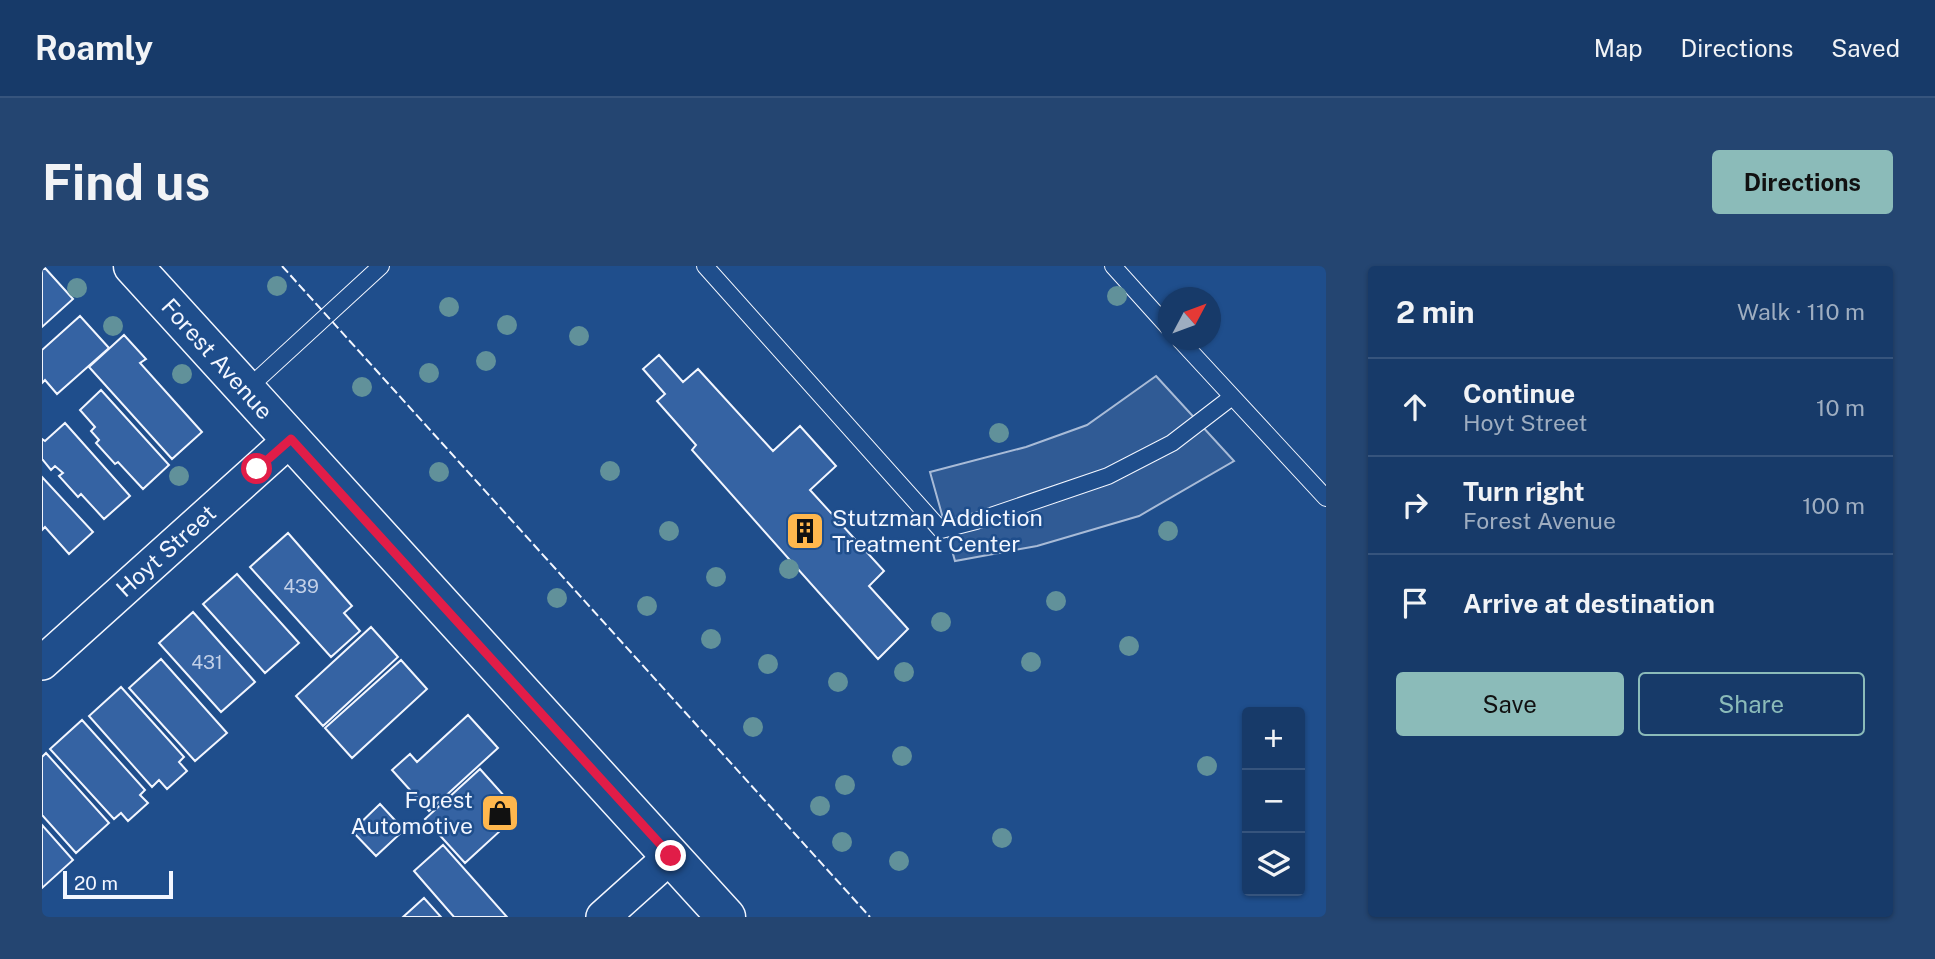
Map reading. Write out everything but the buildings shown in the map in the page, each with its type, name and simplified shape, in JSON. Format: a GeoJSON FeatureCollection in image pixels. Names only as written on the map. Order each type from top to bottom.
{"type":"FeatureCollection","features":[{"type":"Feature","properties":{"kind":"street","name":"Forest Avenue"},"geometry":{"type":"LineString","coordinates":[[132,266],[726,917]]}},
{"type":"Feature","properties":{"kind":"street","name":"Hoyt Street"},"geometry":{"type":"LineString","coordinates":[[42,663],[291,439]]}},
{"type":"Feature","properties":{"kind":"street"},"geometry":{"type":"LineString","coordinates":[[603,917],[671,856]]}},
{"type":"Feature","properties":{"kind":"lane"},"geometry":{"type":"LineString","coordinates":[[246,390],[381,266]]}},
{"type":"Feature","properties":{"kind":"lane"},"geometry":{"type":"LineString","coordinates":[[705,266],[941,530],[976,521],[1108,475],[1172,443],[1232,397]]}},
{"type":"Feature","properties":{"kind":"lane"},"geometry":{"type":"LineString","coordinates":[[1113,266],[1158,316]]}},
{"type":"Feature","properties":{"kind":"lane"},"geometry":{"type":"LineString","coordinates":[[1189,350],[1326,498]]}},
{"type":"Feature","properties":{"kind":"shaded area"},"geometry":{"type":"Polygon","coordinates":[[[1156,376],[1234,461],[1139,516],[1037,546],[955,561],[930,472],[1026,447],[1087,425],[1156,376]]]}},
{"type":"Feature","properties":{"kind":"fence"},"geometry":{"type":"LineString","coordinates":[[282,266],[870,917]]}},
{"type":"Feature","properties":{"kind":"place","name":"Stutzman Addiction Treatment Center"},"geometry":{"type":"Point","coordinates":[805,531]}},
{"type":"Feature","properties":{"kind":"place","name":"Forest Automotive"},"geometry":{"type":"Point","coordinates":[500,813]}},
{"type":"Feature","properties":{"kind":"route"},"geometry":{"type":"LineString","coordinates":[[257,469],[291,439],[671,856]]}}]}
